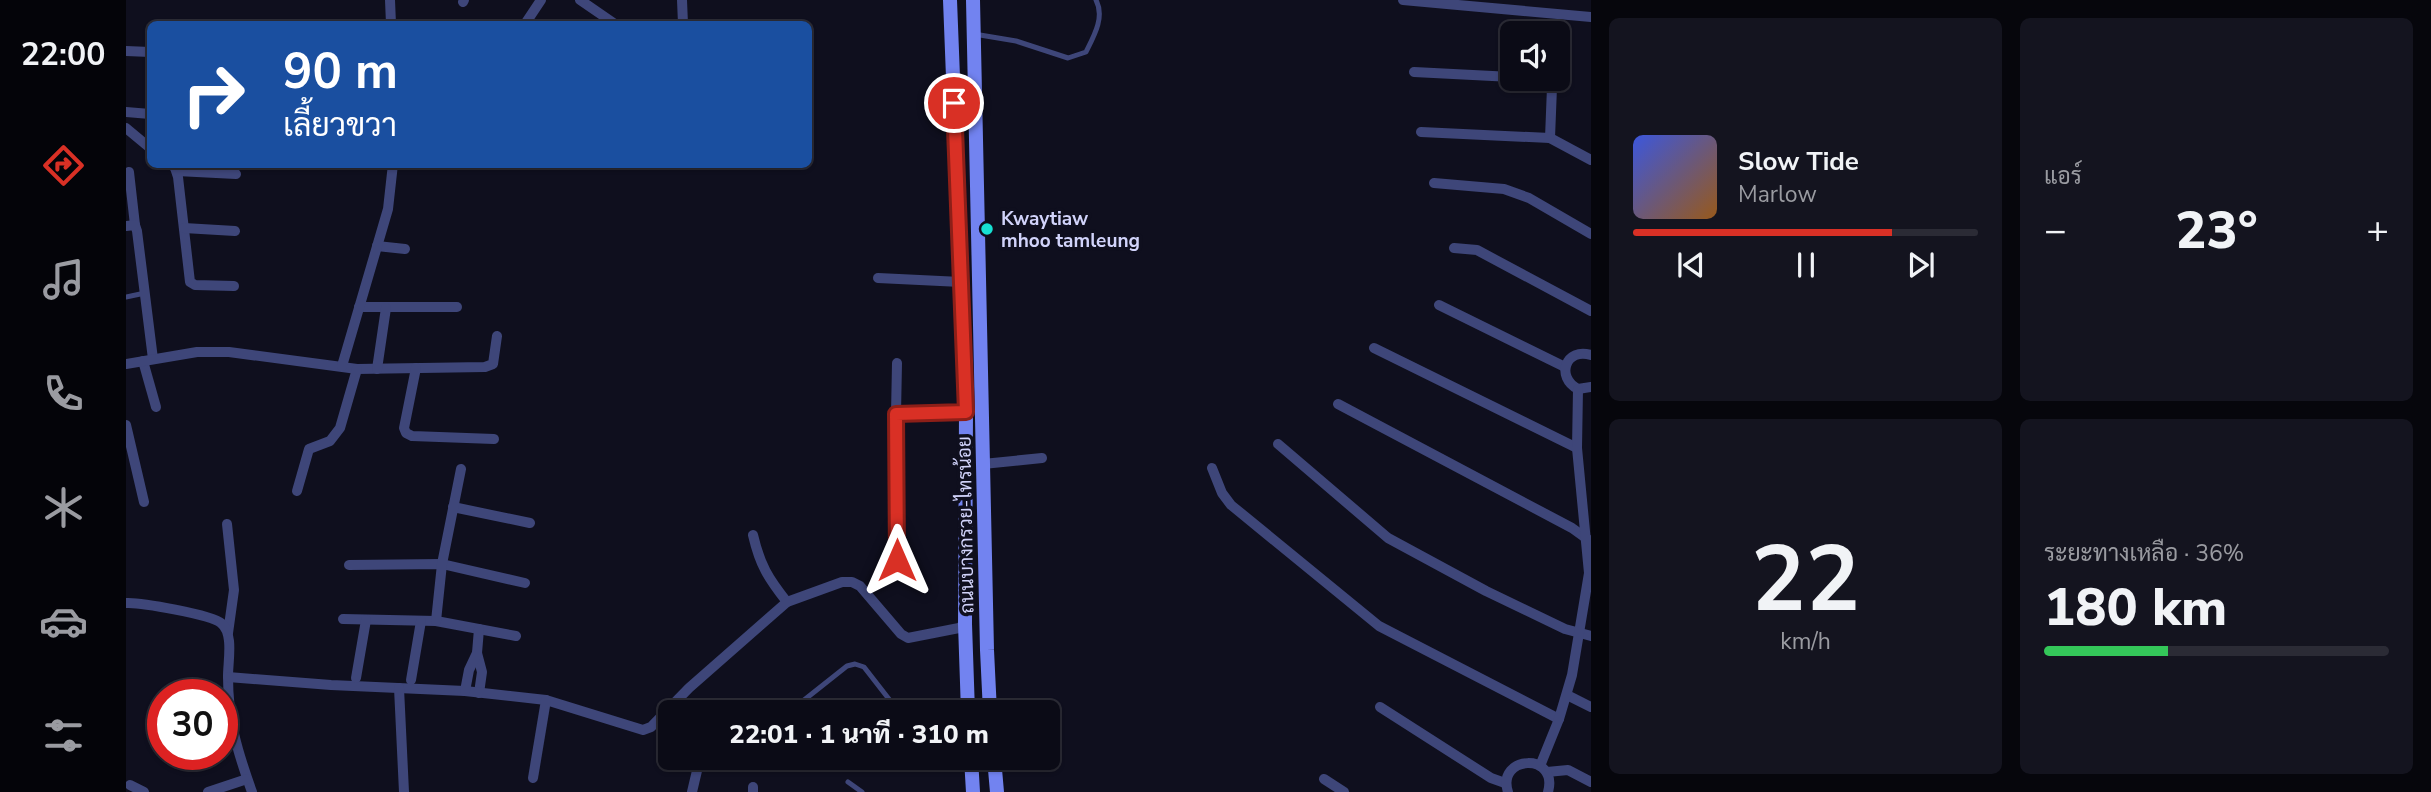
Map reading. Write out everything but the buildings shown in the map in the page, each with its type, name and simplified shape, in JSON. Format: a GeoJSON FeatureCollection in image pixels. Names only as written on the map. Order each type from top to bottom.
{"type":"FeatureCollection","features":[{"type":"Feature","properties":{"kind":"main road","name":"ถนนบางกรวย-ไทรน้อย"},"geometry":{"type":"LineString","coordinates":[[950,0],[966,412],[965,624],[968,700]]}},
{"type":"Feature","properties":{"kind":"main road","name":"ถนนบางกรวย-ไทรน้อย"},"geometry":{"type":"LineString","coordinates":[[973,0],[990,700]]}},
{"type":"Feature","properties":{"kind":"main road"},"geometry":{"type":"LineString","coordinates":[[972,770],[973,792]]}},
{"type":"Feature","properties":{"kind":"main road"},"geometry":{"type":"LineString","coordinates":[[995,770],[997,792]]}},
{"type":"Feature","properties":{"kind":"street"},"geometry":{"type":"LineString","coordinates":[[390,0],[391,21]]}},
{"type":"Feature","properties":{"kind":"street"},"geometry":{"type":"LineString","coordinates":[[527,21],[541,0]]}},
{"type":"Feature","properties":{"kind":"street"},"geometry":{"type":"LineString","coordinates":[[580,0],[611,21]]}},
{"type":"Feature","properties":{"kind":"street"},"geometry":{"type":"LineString","coordinates":[[682,0],[683,21]]}},
{"type":"Feature","properties":{"kind":"street"},"geometry":{"type":"LineString","coordinates":[[1404,0],[1509,5],[1591,17]]}},
{"type":"Feature","properties":{"kind":"street"},"geometry":{"type":"LineString","coordinates":[[126,51],[147,52]]}},
{"type":"Feature","properties":{"kind":"street"},"geometry":{"type":"LineString","coordinates":[[1414,72],[1500,76]]}},
{"type":"Feature","properties":{"kind":"street"},"geometry":{"type":"LineString","coordinates":[[1550,138],[1552,91]]}},
{"type":"Feature","properties":{"kind":"street"},"geometry":{"type":"LineString","coordinates":[[126,113],[147,114]]}},
{"type":"Feature","properties":{"kind":"street"},"geometry":{"type":"LineString","coordinates":[[126,128],[147,146]]}},
{"type":"Feature","properties":{"kind":"street"},"geometry":{"type":"LineString","coordinates":[[1421,132],[1550,138],[1591,160]]}},
{"type":"Feature","properties":{"kind":"street"},"geometry":{"type":"LineString","coordinates":[[234,286],[192,284],[174,168],[236,174]]}},
{"type":"Feature","properties":{"kind":"street"},"geometry":{"type":"LineString","coordinates":[[342,366],[388,209],[393,168]]}},
{"type":"Feature","properties":{"kind":"street"},"geometry":{"type":"LineString","coordinates":[[129,172],[131,225],[145,293],[148,360],[156,407]]}},
{"type":"Feature","properties":{"kind":"street"},"geometry":{"type":"LineString","coordinates":[[1434,183],[1504,188],[1528,198],[1591,234]]}},
{"type":"Feature","properties":{"kind":"street"},"geometry":{"type":"LineString","coordinates":[[184,228],[234,230]]}},
{"type":"Feature","properties":{"kind":"street"},"geometry":{"type":"LineString","coordinates":[[377,246],[405,249]]}},
{"type":"Feature","properties":{"kind":"street"},"geometry":{"type":"LineString","coordinates":[[1454,248],[1477,250],[1591,311]]}},
{"type":"Feature","properties":{"kind":"street"},"geometry":{"type":"LineString","coordinates":[[878,278],[961,282]]}},
{"type":"Feature","properties":{"kind":"street"},"geometry":{"type":"LineString","coordinates":[[1439,305],[1565,367]]}},
{"type":"Feature","properties":{"kind":"street"},"geometry":{"type":"LineString","coordinates":[[359,307],[457,307]]}},
{"type":"Feature","properties":{"kind":"street"},"geometry":{"type":"LineString","coordinates":[[377,369],[386,307]]}},
{"type":"Feature","properties":{"kind":"street"},"geometry":{"type":"LineString","coordinates":[[126,365],[197,352],[229,352],[357,369],[485,367],[492,364],[497,336]]}},
{"type":"Feature","properties":{"kind":"street"},"geometry":{"type":"LineString","coordinates":[[1591,341],[1589,354],[1573,356],[1565,367],[1567,381],[1577,388],[1591,387]]}},
{"type":"Feature","properties":{"kind":"street"},"geometry":{"type":"LineString","coordinates":[[1374,348],[1577,448]]}},
{"type":"Feature","properties":{"kind":"street"},"geometry":{"type":"LineString","coordinates":[[897,363],[897,560]]}},
{"type":"Feature","properties":{"kind":"street"},"geometry":{"type":"LineString","coordinates":[[297,491],[309,449],[330,441],[340,428],[357,369]]}},
{"type":"Feature","properties":{"kind":"street"},"geometry":{"type":"LineString","coordinates":[[416,369],[404,428],[406,433],[412,436],[494,439]]}},
{"type":"Feature","properties":{"kind":"street"},"geometry":{"type":"LineString","coordinates":[[1543,769],[1586,635],[1589,541],[1586,476],[1577,448],[1577,388]]}},
{"type":"Feature","properties":{"kind":"street"},"geometry":{"type":"LineString","coordinates":[[1338,404],[1572,528],[1589,541]]}},
{"type":"Feature","properties":{"kind":"street"},"geometry":{"type":"LineString","coordinates":[[1579,405],[1591,412]]}},
{"type":"Feature","properties":{"kind":"street"},"geometry":{"type":"LineString","coordinates":[[896,414],[966,412]]}},
{"type":"Feature","properties":{"kind":"street"},"geometry":{"type":"LineString","coordinates":[[126,425],[144,502]]}},
{"type":"Feature","properties":{"kind":"street"},"geometry":{"type":"LineString","coordinates":[[1278,444],[1388,538],[1486,591],[1565,629],[1586,635]]}},
{"type":"Feature","properties":{"kind":"street"},"geometry":{"type":"LineString","coordinates":[[983,464],[1042,458]]}},
{"type":"Feature","properties":{"kind":"street"},"geometry":{"type":"LineString","coordinates":[[1212,468],[1222,494],[1231,505],[1379,626],[1559,719]]}},
{"type":"Feature","properties":{"kind":"street"},"geometry":{"type":"LineString","coordinates":[[436,621],[442,564],[461,469]]}},
{"type":"Feature","properties":{"kind":"street"},"geometry":{"type":"LineString","coordinates":[[453,508],[530,523]]}},
{"type":"Feature","properties":{"kind":"street"},"geometry":{"type":"LineString","coordinates":[[227,524],[234,590],[228,633],[229,708],[235,745],[252,792]]}},
{"type":"Feature","properties":{"kind":"street"},"geometry":{"type":"LineString","coordinates":[[752,535],[766,577],[787,602]]}},
{"type":"Feature","properties":{"kind":"street"},"geometry":{"type":"LineString","coordinates":[[349,565],[442,564],[525,583]]}},
{"type":"Feature","properties":{"kind":"street"},"geometry":{"type":"LineString","coordinates":[[228,677],[465,691],[546,700],[643,730],[651,727],[689,688],[787,602],[842,582],[852,582],[860,586],[901,634],[908,638],[959,628],[965,624]]}},
{"type":"Feature","properties":{"kind":"street"},"geometry":{"type":"LineString","coordinates":[[126,603],[196,614],[221,622],[228,633]]}},
{"type":"Feature","properties":{"kind":"street"},"geometry":{"type":"LineString","coordinates":[[343,619],[436,621],[516,636]]}},
{"type":"Feature","properties":{"kind":"street"},"geometry":{"type":"LineString","coordinates":[[356,678],[366,620]]}},
{"type":"Feature","properties":{"kind":"street"},"geometry":{"type":"LineString","coordinates":[[411,680],[421,621]]}},
{"type":"Feature","properties":{"kind":"street"},"geometry":{"type":"LineString","coordinates":[[479,629],[477,653],[482,672],[479,693]]}},
{"type":"Feature","properties":{"kind":"street"},"geometry":{"type":"LineString","coordinates":[[465,691],[468,670],[477,653]]}},
{"type":"Feature","properties":{"kind":"street"},"geometry":{"type":"LineString","coordinates":[[399,688],[404,792]]}},
{"type":"Feature","properties":{"kind":"street"},"geometry":{"type":"LineString","coordinates":[[1567,695],[1591,708]]}},
{"type":"Feature","properties":{"kind":"street"},"geometry":{"type":"LineString","coordinates":[[533,778],[546,700]]}},
{"type":"Feature","properties":{"kind":"street"},"geometry":{"type":"LineString","coordinates":[[1380,707],[1507,787],[1509,774],[1522,763],[1543,769],[1568,770],[1591,782]]}},
{"type":"Feature","properties":{"kind":"street"},"geometry":{"type":"LineString","coordinates":[[1543,769],[1549,778],[1548,792]]}},
{"type":"Feature","properties":{"kind":"street"},"geometry":{"type":"LineString","coordinates":[[692,792],[697,770]]}},
{"type":"Feature","properties":{"kind":"street"},"geometry":{"type":"LineString","coordinates":[[208,792],[247,779]]}},
{"type":"Feature","properties":{"kind":"street"},"geometry":{"type":"LineString","coordinates":[[1324,779],[1344,792]]}},
{"type":"Feature","properties":{"kind":"street"},"geometry":{"type":"LineString","coordinates":[[130,786],[144,792]]}},
{"type":"Feature","properties":{"kind":"lane"},"geometry":{"type":"LineString","coordinates":[[974,34],[1016,41],[1068,58],[1086,52],[1097,32],[1100,7],[1096,0]]}},
{"type":"Feature","properties":{"kind":"lane"},"geometry":{"type":"LineString","coordinates":[[126,297],[145,293]]}},
{"type":"Feature","properties":{"kind":"lane"},"geometry":{"type":"LineString","coordinates":[[804,700],[847,666],[855,664],[864,667],[890,700]]}},
{"type":"Feature","properties":{"kind":"lane"},"geometry":{"type":"LineString","coordinates":[[848,782],[862,792]]}},
{"type":"Feature","properties":{"kind":"place","name":"Kwaytiaw mhoo tamleung"},"geometry":{"type":"Point","coordinates":[987,229]}},
{"type":"Feature","properties":{"kind":"route"},"geometry":{"type":"LineString","coordinates":[[897,560],[896,414],[966,412],[954,103]]}}]}
